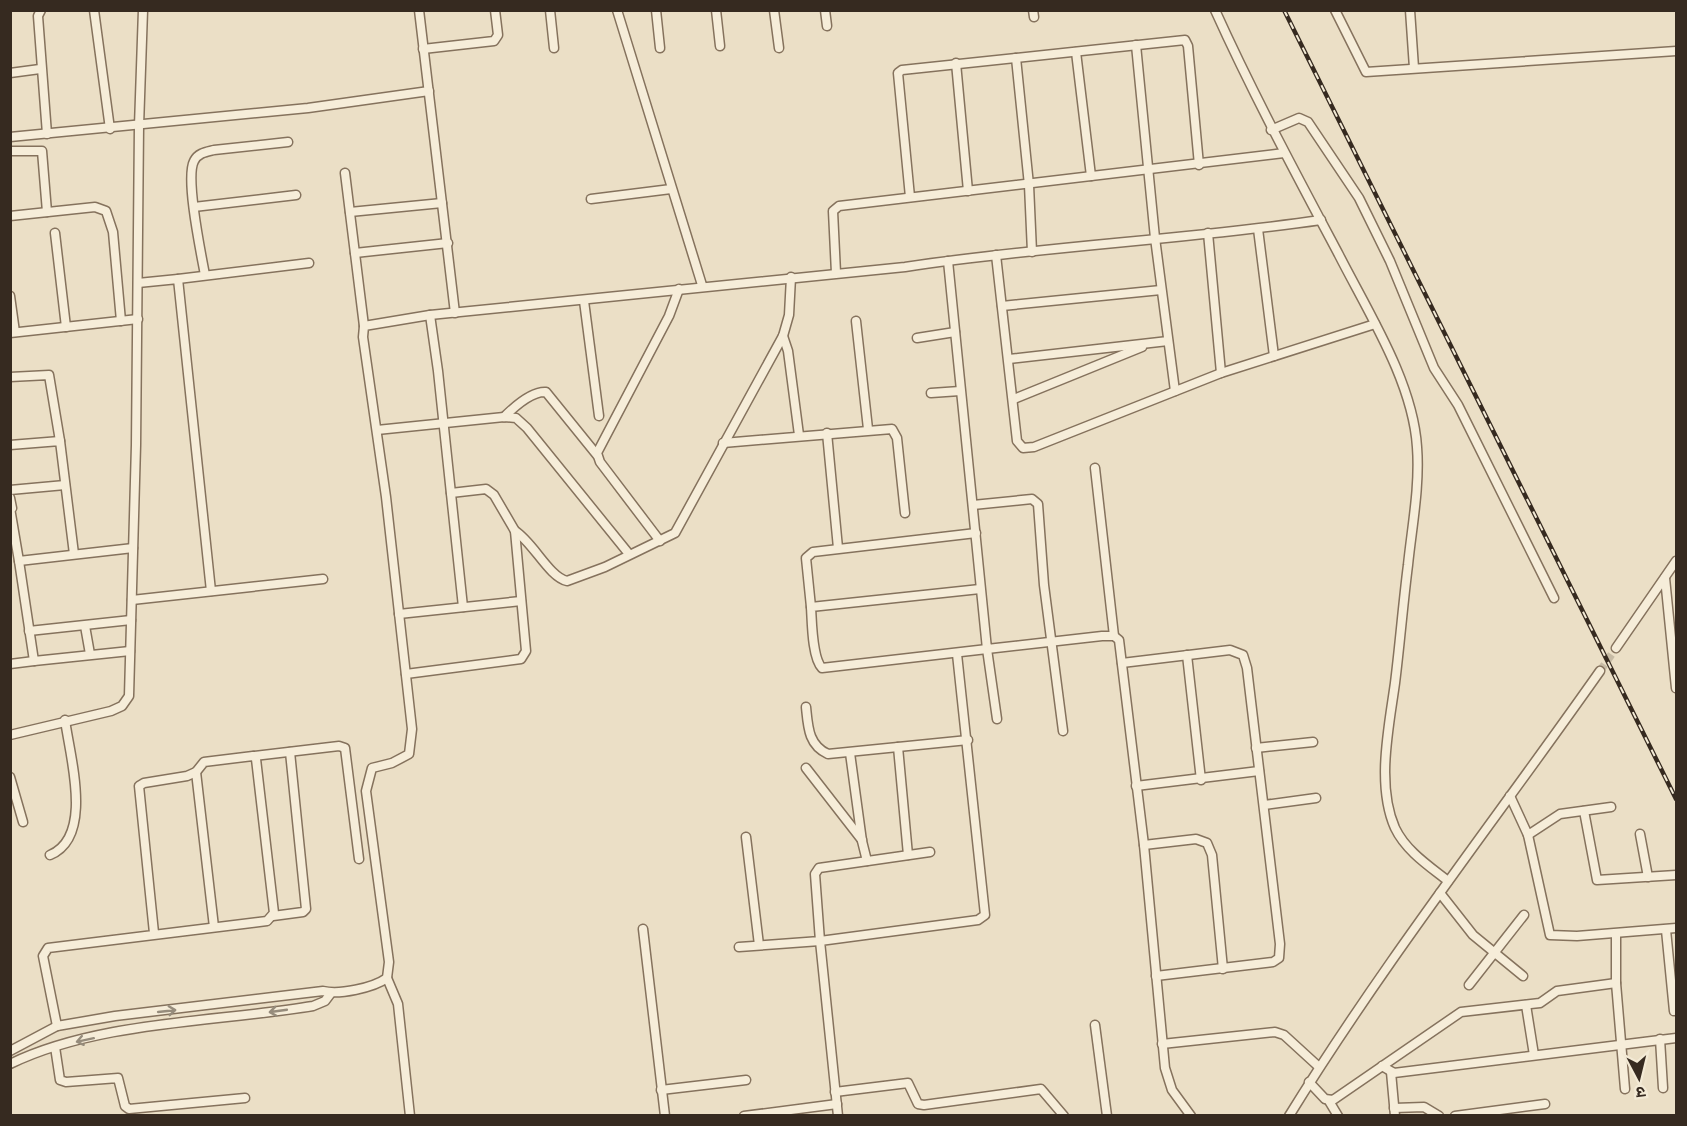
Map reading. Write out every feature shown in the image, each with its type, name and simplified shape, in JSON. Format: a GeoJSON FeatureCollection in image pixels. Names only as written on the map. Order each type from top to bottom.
{"type":"FeatureCollection","features":[{"type":"Feature","properties":{"kind":"street"},"geometry":{"type":"LineString","coordinates":[[41,10],[38,16],[40,69],[47,134]]}},
{"type":"Feature","properties":{"kind":"street"},"geometry":{"type":"LineString","coordinates":[[94,10],[110,129]]}},
{"type":"Feature","properties":{"kind":"street"},"geometry":{"type":"LineString","coordinates":[[10,735],[65,720],[111,711],[125,703],[129,696],[143,10]]}},
{"type":"Feature","properties":{"kind":"street"},"geometry":{"type":"LineString","coordinates":[[419,10],[455,313]]}},
{"type":"Feature","properties":{"kind":"street"},"geometry":{"type":"LineString","coordinates":[[423,49],[494,41],[498,34],[495,10]]}},
{"type":"Feature","properties":{"kind":"street"},"geometry":{"type":"LineString","coordinates":[[550,10],[554,48]]}},
{"type":"Feature","properties":{"kind":"street"},"geometry":{"type":"LineString","coordinates":[[617,10],[702,285]]}},
{"type":"Feature","properties":{"kind":"street"},"geometry":{"type":"LineString","coordinates":[[656,10],[660,48]]}},
{"type":"Feature","properties":{"kind":"street"},"geometry":{"type":"LineString","coordinates":[[716,10],[720,46]]}},
{"type":"Feature","properties":{"kind":"street"},"geometry":{"type":"LineString","coordinates":[[774,10],[779,48]]}},
{"type":"Feature","properties":{"kind":"street"},"geometry":{"type":"LineString","coordinates":[[825,10],[827,26]]}},
{"type":"Feature","properties":{"kind":"street"},"geometry":{"type":"LineString","coordinates":[[1215,10],[1271,130],[1375,324],[1407,399],[1418,448],[1414,519],[1389,728],[1386,770],[1388,798],[1395,828],[1403,840],[1413,853],[1448,881]]}},
{"type":"Feature","properties":{"kind":"street"},"geometry":{"type":"LineString","coordinates":[[1335,10],[1363,70],[1370,72],[1677,51]]}},
{"type":"Feature","properties":{"kind":"street"},"geometry":{"type":"LineString","coordinates":[[1410,10],[1414,68]]}},
{"type":"Feature","properties":{"kind":"street"},"geometry":{"type":"LineString","coordinates":[[910,197],[898,73],[902,70],[956,63],[1185,40],[1188,43],[1199,165]]}},
{"type":"Feature","properties":{"kind":"street"},"geometry":{"type":"LineString","coordinates":[[1136,45],[1151,170],[1155,238],[1175,391]]}},
{"type":"Feature","properties":{"kind":"street"},"geometry":{"type":"LineString","coordinates":[[1076,52],[1091,177]]}},
{"type":"Feature","properties":{"kind":"street"},"geometry":{"type":"LineString","coordinates":[[1016,58],[1029,184],[1032,252]]}},
{"type":"Feature","properties":{"kind":"street"},"geometry":{"type":"LineString","coordinates":[[956,63],[968,191]]}},
{"type":"Feature","properties":{"kind":"street"},"geometry":{"type":"LineString","coordinates":[[10,72],[40,69]]}},
{"type":"Feature","properties":{"kind":"street"},"geometry":{"type":"LineString","coordinates":[[10,137],[308,108],[429,92]]}},
{"type":"Feature","properties":{"kind":"street"},"geometry":{"type":"LineString","coordinates":[[1271,130],[1299,118],[1308,122],[1359,198],[1390,261],[1434,368],[1458,405],[1554,598]]}},
{"type":"Feature","properties":{"kind":"street"},"geometry":{"type":"LineString","coordinates":[[205,275],[194,207],[192,168],[198,156],[237,147],[288,142]]}},
{"type":"Feature","properties":{"kind":"street"},"geometry":{"type":"LineString","coordinates":[[10,151],[42,151],[47,212]]}},
{"type":"Feature","properties":{"kind":"street"},"geometry":{"type":"LineString","coordinates":[[836,273],[834,209],[910,197],[1199,165],[1284,153]]}},
{"type":"Feature","properties":{"kind":"street"},"geometry":{"type":"LineString","coordinates":[[345,173],[412,729],[409,754],[392,763],[372,768],[368,776],[366,791],[389,962],[387,978],[398,1004],[411,1116]]}},
{"type":"Feature","properties":{"kind":"street"},"geometry":{"type":"LineString","coordinates":[[591,199],[671,189]]}},
{"type":"Feature","properties":{"kind":"street"},"geometry":{"type":"LineString","coordinates":[[194,207],[296,195]]}},
{"type":"Feature","properties":{"kind":"street"},"geometry":{"type":"LineString","coordinates":[[350,212],[442,203]]}},
{"type":"Feature","properties":{"kind":"street"},"geometry":{"type":"LineString","coordinates":[[10,216],[95,207],[106,211],[113,232],[121,321]]}},
{"type":"Feature","properties":{"kind":"street"},"geometry":{"type":"LineString","coordinates":[[364,326],[430,315],[584,301],[702,285],[791,278],[1258,229],[1321,220]]}},
{"type":"Feature","properties":{"kind":"street"},"geometry":{"type":"LineString","coordinates":[[1258,229],[1274,356]]}},
{"type":"Feature","properties":{"kind":"street"},"geometry":{"type":"LineString","coordinates":[[55,233],[66,327]]}},
{"type":"Feature","properties":{"kind":"street"},"geometry":{"type":"LineString","coordinates":[[1208,233],[1221,374]]}},
{"type":"Feature","properties":{"kind":"street"},"geometry":{"type":"LineString","coordinates":[[355,253],[448,243]]}},
{"type":"Feature","properties":{"kind":"street"},"geometry":{"type":"LineString","coordinates":[[996,255],[1017,441],[1021,447],[1027,448],[1221,374],[1375,324]]}},
{"type":"Feature","properties":{"kind":"street"},"geometry":{"type":"LineString","coordinates":[[948,261],[980,589],[997,719]]}},
{"type":"Feature","properties":{"kind":"street"},"geometry":{"type":"LineString","coordinates":[[138,283],[309,263]]}},
{"type":"Feature","properties":{"kind":"street"},"geometry":{"type":"LineString","coordinates":[[451,493],[490,490],[515,531],[531,544],[557,577],[563,580],[571,580],[675,533],[783,336],[789,315],[791,278]]}},
{"type":"Feature","properties":{"kind":"street"},"geometry":{"type":"LineString","coordinates":[[178,279],[211,591]]}},
{"type":"Feature","properties":{"kind":"street"},"geometry":{"type":"LineString","coordinates":[[597,455],[605,435],[669,316],[679,289]]}},
{"type":"Feature","properties":{"kind":"street"},"geometry":{"type":"LineString","coordinates":[[1002,306],[1161,290]]}},
{"type":"Feature","properties":{"kind":"street"},"geometry":{"type":"LineString","coordinates":[[10,296],[13,332],[138,319]]}},
{"type":"Feature","properties":{"kind":"street"},"geometry":{"type":"LineString","coordinates":[[584,301],[599,416]]}},
{"type":"Feature","properties":{"kind":"street"},"geometry":{"type":"LineString","coordinates":[[430,315],[463,607]]}},
{"type":"Feature","properties":{"kind":"street"},"geometry":{"type":"LineString","coordinates":[[856,321],[868,429]]}},
{"type":"Feature","properties":{"kind":"street"},"geometry":{"type":"LineString","coordinates":[[917,338],[955,332]]}},
{"type":"Feature","properties":{"kind":"street"},"geometry":{"type":"LineString","coordinates":[[783,336],[788,351],[799,435]]}},
{"type":"Feature","properties":{"kind":"street"},"geometry":{"type":"LineString","coordinates":[[1009,359],[1168,340]]}},
{"type":"Feature","properties":{"kind":"street"},"geometry":{"type":"LineString","coordinates":[[1014,399],[1153,342]]}},
{"type":"Feature","properties":{"kind":"street"},"geometry":{"type":"LineString","coordinates":[[10,377],[43,374],[51,377],[74,554]]}},
{"type":"Feature","properties":{"kind":"street"},"geometry":{"type":"LineString","coordinates":[[931,393],[960,391]]}},
{"type":"Feature","properties":{"kind":"street"},"geometry":{"type":"LineString","coordinates":[[504,417],[519,404],[546,392],[597,455],[660,541]]}},
{"type":"Feature","properties":{"kind":"street"},"geometry":{"type":"LineString","coordinates":[[377,430],[504,417],[516,418],[527,428],[629,554]]}},
{"type":"Feature","properties":{"kind":"street"},"geometry":{"type":"LineString","coordinates":[[723,443],[887,428],[896,433],[905,513]]}},
{"type":"Feature","properties":{"kind":"street"},"geometry":{"type":"LineString","coordinates":[[827,433],[838,548]]}},
{"type":"Feature","properties":{"kind":"street"},"geometry":{"type":"LineString","coordinates":[[10,445],[60,441]]}},
{"type":"Feature","properties":{"kind":"street"},"geometry":{"type":"LineString","coordinates":[[1095,468],[1114,636]]}},
{"type":"Feature","properties":{"kind":"street"},"geometry":{"type":"LineString","coordinates":[[10,490],[65,485]]}},
{"type":"Feature","properties":{"kind":"street"},"geometry":{"type":"LineString","coordinates":[[10,498],[34,661]]}},
{"type":"Feature","properties":{"kind":"street"},"geometry":{"type":"LineString","coordinates":[[973,505],[1032,499],[1036,501],[1050,641],[1063,731]]}},
{"type":"Feature","properties":{"kind":"street"},"geometry":{"type":"LineString","coordinates":[[406,674],[523,657],[527,647],[515,531]]}},
{"type":"Feature","properties":{"kind":"street"},"geometry":{"type":"LineString","coordinates":[[976,533],[813,552],[806,558],[818,663],[822,668],[957,654],[1050,641],[1114,636],[1119,640],[1144,846],[1162,1044],[1170,1084],[1191,1116]]}},
{"type":"Feature","properties":{"kind":"street"},"geometry":{"type":"LineString","coordinates":[[19,561],[133,548]]}},
{"type":"Feature","properties":{"kind":"street"},"geometry":{"type":"LineString","coordinates":[[1616,648],[1677,561]]}},
{"type":"Feature","properties":{"kind":"street"},"geometry":{"type":"LineString","coordinates":[[1665,578],[1677,688]]}},
{"type":"Feature","properties":{"kind":"street"},"geometry":{"type":"LineString","coordinates":[[132,600],[323,579]]}},
{"type":"Feature","properties":{"kind":"street"},"geometry":{"type":"LineString","coordinates":[[811,607],[980,589]]}},
{"type":"Feature","properties":{"kind":"street"},"geometry":{"type":"LineString","coordinates":[[399,614],[521,601]]}},
{"type":"Feature","properties":{"kind":"street"},"geometry":{"type":"LineString","coordinates":[[29,632],[131,621]]}},
{"type":"Feature","properties":{"kind":"street"},"geometry":{"type":"LineString","coordinates":[[85,626],[90,654]]}},
{"type":"Feature","properties":{"kind":"street"},"geometry":{"type":"LineString","coordinates":[[1122,663],[1230,650],[1243,655],[1247,668],[1281,953],[1273,962],[1156,976]]}},
{"type":"Feature","properties":{"kind":"street"},"geometry":{"type":"LineString","coordinates":[[10,664],[130,651]]}},
{"type":"Feature","properties":{"kind":"street"},"geometry":{"type":"LineString","coordinates":[[739,947],[820,940],[978,920],[985,917],[968,740],[957,654]]}},
{"type":"Feature","properties":{"kind":"street"},"geometry":{"type":"LineString","coordinates":[[1187,655],[1201,780]]}},
{"type":"Feature","properties":{"kind":"street"},"geometry":{"type":"LineString","coordinates":[[1289,1116],[1319,1067],[1448,881],[1600,671]]}},
{"type":"Feature","properties":{"kind":"street"},"geometry":{"type":"LineString","coordinates":[[806,707],[809,732],[818,748],[828,754],[968,740]]}},
{"type":"Feature","properties":{"kind":"street"},"geometry":{"type":"LineString","coordinates":[[50,855],[68,843],[76,818],[65,720]]}},
{"type":"Feature","properties":{"kind":"street"},"geometry":{"type":"LineString","coordinates":[[1256,748],[1313,742]]}},
{"type":"Feature","properties":{"kind":"street"},"geometry":{"type":"LineString","coordinates":[[898,747],[908,855]]}},
{"type":"Feature","properties":{"kind":"street"},"geometry":{"type":"LineString","coordinates":[[154,933],[139,786],[187,776],[196,771],[204,762],[345,748],[359,859]]}},
{"type":"Feature","properties":{"kind":"street"},"geometry":{"type":"LineString","coordinates":[[57,1026],[43,956],[44,950],[55,946],[154,933],[267,921],[273,916],[303,912],[307,907],[290,752]]}},
{"type":"Feature","properties":{"kind":"street"},"geometry":{"type":"LineString","coordinates":[[850,753],[862,841],[867,861]]}},
{"type":"Feature","properties":{"kind":"street"},"geometry":{"type":"LineString","coordinates":[[254,756],[273,916]]}},
{"type":"Feature","properties":{"kind":"street"},"geometry":{"type":"LineString","coordinates":[[806,768],[862,841]]}},
{"type":"Feature","properties":{"kind":"street"},"geometry":{"type":"LineString","coordinates":[[196,771],[214,927]]}},
{"type":"Feature","properties":{"kind":"street"},"geometry":{"type":"LineString","coordinates":[[1136,786],[1201,780],[1259,771]]}},
{"type":"Feature","properties":{"kind":"street"},"geometry":{"type":"LineString","coordinates":[[10,777],[23,822]]}},
{"type":"Feature","properties":{"kind":"street"},"geometry":{"type":"LineString","coordinates":[[1509,796],[1528,835],[1550,935],[1616,934],[1677,928]]}},
{"type":"Feature","properties":{"kind":"street"},"geometry":{"type":"LineString","coordinates":[[1263,805],[1316,798]]}},
{"type":"Feature","properties":{"kind":"street"},"geometry":{"type":"LineString","coordinates":[[1528,835],[1560,814],[1611,807]]}},
{"type":"Feature","properties":{"kind":"street"},"geometry":{"type":"LineString","coordinates":[[1584,812],[1596,879],[1677,875]]}},
{"type":"Feature","properties":{"kind":"street"},"geometry":{"type":"LineString","coordinates":[[1640,834],[1648,877]]}},
{"type":"Feature","properties":{"kind":"street"},"geometry":{"type":"LineString","coordinates":[[746,837],[759,945]]}},
{"type":"Feature","properties":{"kind":"street"},"geometry":{"type":"LineString","coordinates":[[1144,846],[1196,839],[1207,843],[1212,855],[1223,969]]}},
{"type":"Feature","properties":{"kind":"street"},"geometry":{"type":"LineString","coordinates":[[838,1116],[815,874],[817,870],[930,852]]}},
{"type":"Feature","properties":{"kind":"street"},"geometry":{"type":"LineString","coordinates":[[1440,893],[1468,930],[1523,976]]}},
{"type":"Feature","properties":{"kind":"street"},"geometry":{"type":"LineString","coordinates":[[1469,985],[1524,915]]}},
{"type":"Feature","properties":{"kind":"street"},"geometry":{"type":"LineString","coordinates":[[643,929],[664,1116]]}},
{"type":"Feature","properties":{"kind":"street"},"geometry":{"type":"LineString","coordinates":[[1666,930],[1674,985],[1674,1011]]}},
{"type":"Feature","properties":{"kind":"street"},"geometry":{"type":"LineString","coordinates":[[1616,934],[1616,983],[1625,1089]]}},
{"type":"Feature","properties":{"kind":"street"},"geometry":{"type":"LineString","coordinates":[[10,1051],[57,1026],[115,1016],[315,992],[331,993],[377,984],[387,978]]}},
{"type":"Feature","properties":{"kind":"street"},"geometry":{"type":"LineString","coordinates":[[1329,1101],[1461,1012],[1526,1005],[1542,1002],[1557,992],[1616,983]]}},
{"type":"Feature","properties":{"kind":"street"},"geometry":{"type":"LineString","coordinates":[[10,1064],[55,1047],[128,1031],[313,1005],[325,1001],[331,993]]}},
{"type":"Feature","properties":{"kind":"street"},"geometry":{"type":"LineString","coordinates":[[1526,1005],[1534,1055]]}},
{"type":"Feature","properties":{"kind":"street"},"geometry":{"type":"LineString","coordinates":[[1095,1025],[1107,1116]]}},
{"type":"Feature","properties":{"kind":"street"},"geometry":{"type":"LineString","coordinates":[[1162,1044],[1275,1032],[1284,1035],[1319,1067]]}},
{"type":"Feature","properties":{"kind":"street"},"geometry":{"type":"LineString","coordinates":[[1382,1066],[1391,1072],[1677,1038]]}},
{"type":"Feature","properties":{"kind":"street"},"geometry":{"type":"LineString","coordinates":[[1660,1039],[1663,1088]]}},
{"type":"Feature","properties":{"kind":"street"},"geometry":{"type":"LineString","coordinates":[[55,1047],[60,1080],[66,1082],[118,1077],[125,1106],[129,1109],[245,1098]]}},
{"type":"Feature","properties":{"kind":"street"},"geometry":{"type":"LineString","coordinates":[[1391,1072],[1395,1112],[1424,1107],[1439,1116]]}},
{"type":"Feature","properties":{"kind":"street"},"geometry":{"type":"LineString","coordinates":[[661,1090],[746,1080]]}},
{"type":"Feature","properties":{"kind":"street"},"geometry":{"type":"LineString","coordinates":[[1309,1082],[1329,1101],[1338,1116]]}},
{"type":"Feature","properties":{"kind":"street"},"geometry":{"type":"LineString","coordinates":[[835,1092],[908,1083],[921,1105],[1041,1089],[1064,1116]]}},
{"type":"Feature","properties":{"kind":"street"},"geometry":{"type":"LineString","coordinates":[[744,1116],[837,1104]]}},
{"type":"Feature","properties":{"kind":"street"},"geometry":{"type":"LineString","coordinates":[[1455,1116],[1545,1104]]}},
{"type":"Feature","properties":{"kind":"tunnel"},"geometry":{"type":"LineString","coordinates":[[1600,671],[1616,648]]}},
{"type":"Feature","properties":{"kind":"railway"},"geometry":{"type":"LineString","coordinates":[[1284,10],[1676,799]]}}]}
